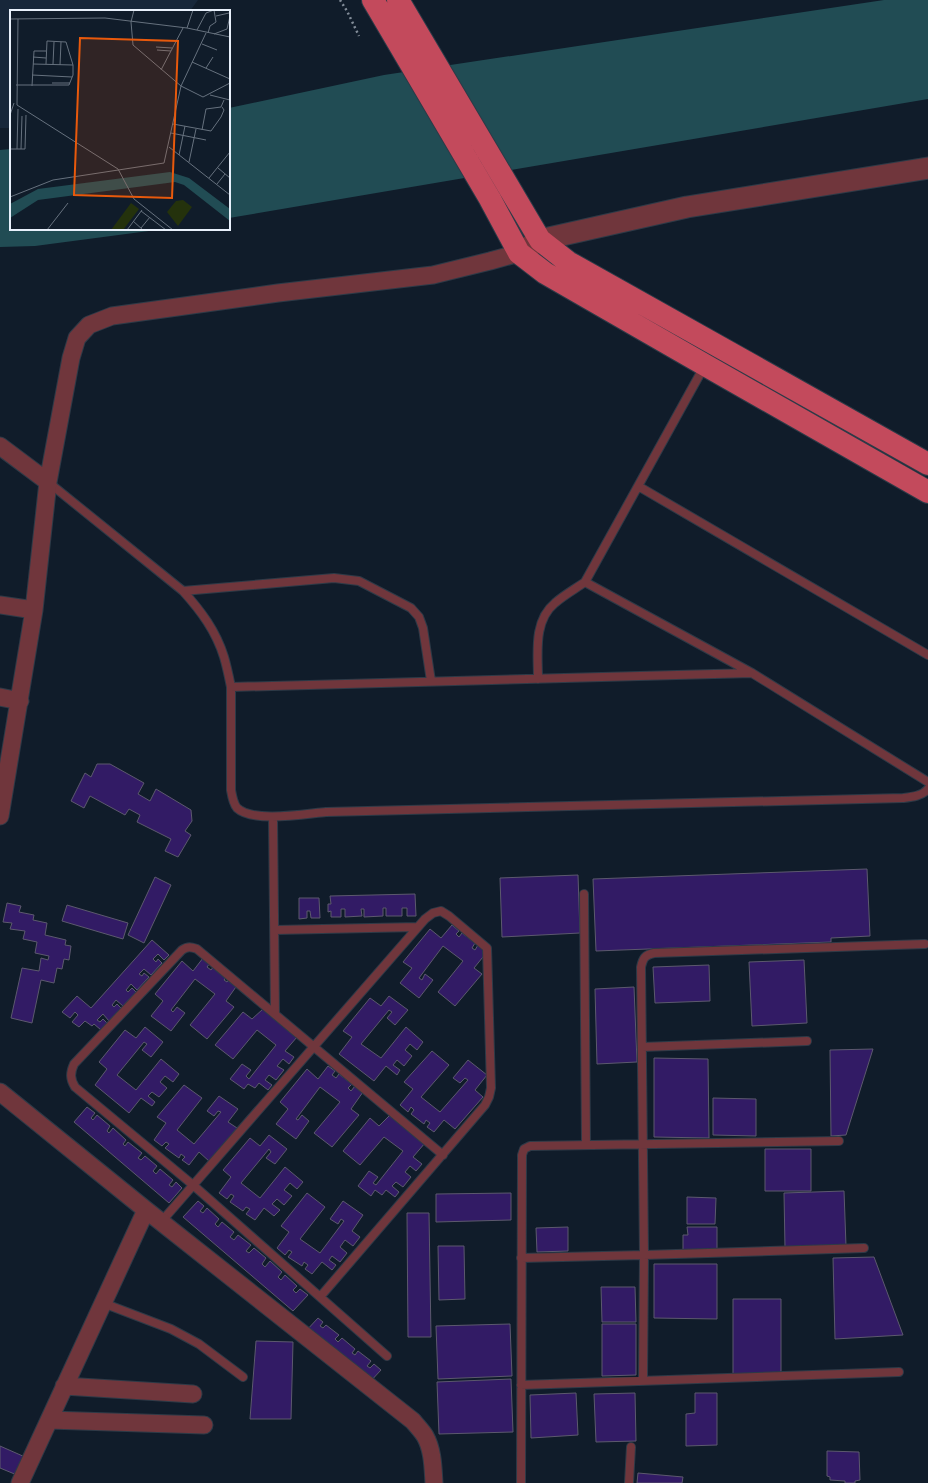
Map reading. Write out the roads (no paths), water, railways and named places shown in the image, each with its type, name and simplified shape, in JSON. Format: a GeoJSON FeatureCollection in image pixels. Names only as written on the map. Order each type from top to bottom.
{"type":"FeatureCollection","features":[{"type":"Feature","properties":{"kind":"main road"},"geometry":{"type":"LineString","coordinates":[[373,0],[490,199],[519,253],[545,272],[705,366],[928,492]]}},
{"type":"Feature","properties":{"kind":"main road"},"geometry":{"type":"LineString","coordinates":[[398,0],[540,240],[568,262],[928,464]]}},
{"type":"Feature","properties":{"kind":"street"},"geometry":{"type":"LineString","coordinates":[[0,816],[34,610],[48,482],[71,358],[77,338],[90,325],[112,316],[131,312],[433,275],[490,262],[519,253],[540,240],[687,207],[928,168]]}},
{"type":"Feature","properties":{"kind":"street"},"geometry":{"type":"LineString","coordinates":[[0,446],[48,482]]}},
{"type":"Feature","properties":{"kind":"street"},"geometry":{"type":"LineString","coordinates":[[0,605],[34,610]]}},
{"type":"Feature","properties":{"kind":"street"},"geometry":{"type":"LineString","coordinates":[[0,697],[20,701]]}},
{"type":"Feature","properties":{"kind":"street"},"geometry":{"type":"LineString","coordinates":[[0,1092],[412,1421],[425,1436],[430,1446],[434,1483]]}},
{"type":"Feature","properties":{"kind":"street"},"geometry":{"type":"LineString","coordinates":[[20,1483],[146,1210]]}},
{"type":"Feature","properties":{"kind":"street"},"geometry":{"type":"LineString","coordinates":[[64,1386],[193,1394]]}},
{"type":"Feature","properties":{"kind":"street"},"geometry":{"type":"LineString","coordinates":[[49,1420],[204,1426]]}},
{"type":"Feature","properties":{"kind":"lane"},"geometry":{"type":"LineString","coordinates":[[538,678],[539,628],[544,616],[553,604],[585,582],[705,366]]}},
{"type":"Feature","properties":{"kind":"lane"},"geometry":{"type":"LineString","coordinates":[[48,482],[183,591],[202,613],[216,636],[224,657],[231,687],[231,790],[233,800],[237,808],[251,815],[273,817],[326,812],[903,798],[916,796],[928,789]]}},
{"type":"Feature","properties":{"kind":"lane"},"geometry":{"type":"LineString","coordinates":[[638,486],[928,656]]}},
{"type":"Feature","properties":{"kind":"lane"},"geometry":{"type":"LineString","coordinates":[[183,591],[334,578],[359,581],[411,608],[419,617],[423,628],[431,681]]}},
{"type":"Feature","properties":{"kind":"lane"},"geometry":{"type":"LineString","coordinates":[[585,582],[752,673],[928,782]]}},
{"type":"Feature","properties":{"kind":"lane"},"geometry":{"type":"LineString","coordinates":[[231,687],[752,673]]}},
{"type":"Feature","properties":{"kind":"lane"},"geometry":{"type":"LineString","coordinates":[[273,817],[275,1014]]}},
{"type":"Feature","properties":{"kind":"lane"},"geometry":{"type":"LineString","coordinates":[[584,894],[586,1145]]}},
{"type":"Feature","properties":{"kind":"lane"},"geometry":{"type":"LineString","coordinates":[[161,1222],[418,927],[433,913],[442,911],[487,948],[491,1088],[489,1097],[485,1105],[443,1155],[320,1297]]}},
{"type":"Feature","properties":{"kind":"lane"},"geometry":{"type":"LineString","coordinates":[[275,930],[418,927]]}},
{"type":"Feature","properties":{"kind":"lane"},"geometry":{"type":"LineString","coordinates":[[643,1381],[644,1255],[642,959],[647,955],[654,954],[924,944]]}},
{"type":"Feature","properties":{"kind":"lane"},"geometry":{"type":"LineString","coordinates":[[387,1356],[193,1185],[75,1086],[70,1076],[74,1064],[182,950],[187,947],[192,947],[197,949],[443,1155]]}},
{"type":"Feature","properties":{"kind":"lane"},"geometry":{"type":"LineString","coordinates":[[642,1047],[807,1041]]}},
{"type":"Feature","properties":{"kind":"lane"},"geometry":{"type":"LineString","coordinates":[[521,1483],[521,1258],[522,1155],[524,1149],[530,1146],[643,1143],[839,1141]]}},
{"type":"Feature","properties":{"kind":"lane"},"geometry":{"type":"LineString","coordinates":[[521,1258],[864,1248]]}},
{"type":"Feature","properties":{"kind":"lane"},"geometry":{"type":"LineString","coordinates":[[103,1303],[170,1330],[199,1344],[243,1377]]}},
{"type":"Feature","properties":{"kind":"lane"},"geometry":{"type":"LineString","coordinates":[[522,1385],[899,1372]]}},
{"type":"Feature","properties":{"kind":"lane"},"geometry":{"type":"LineString","coordinates":[[629,1483],[631,1448]]}}]}
